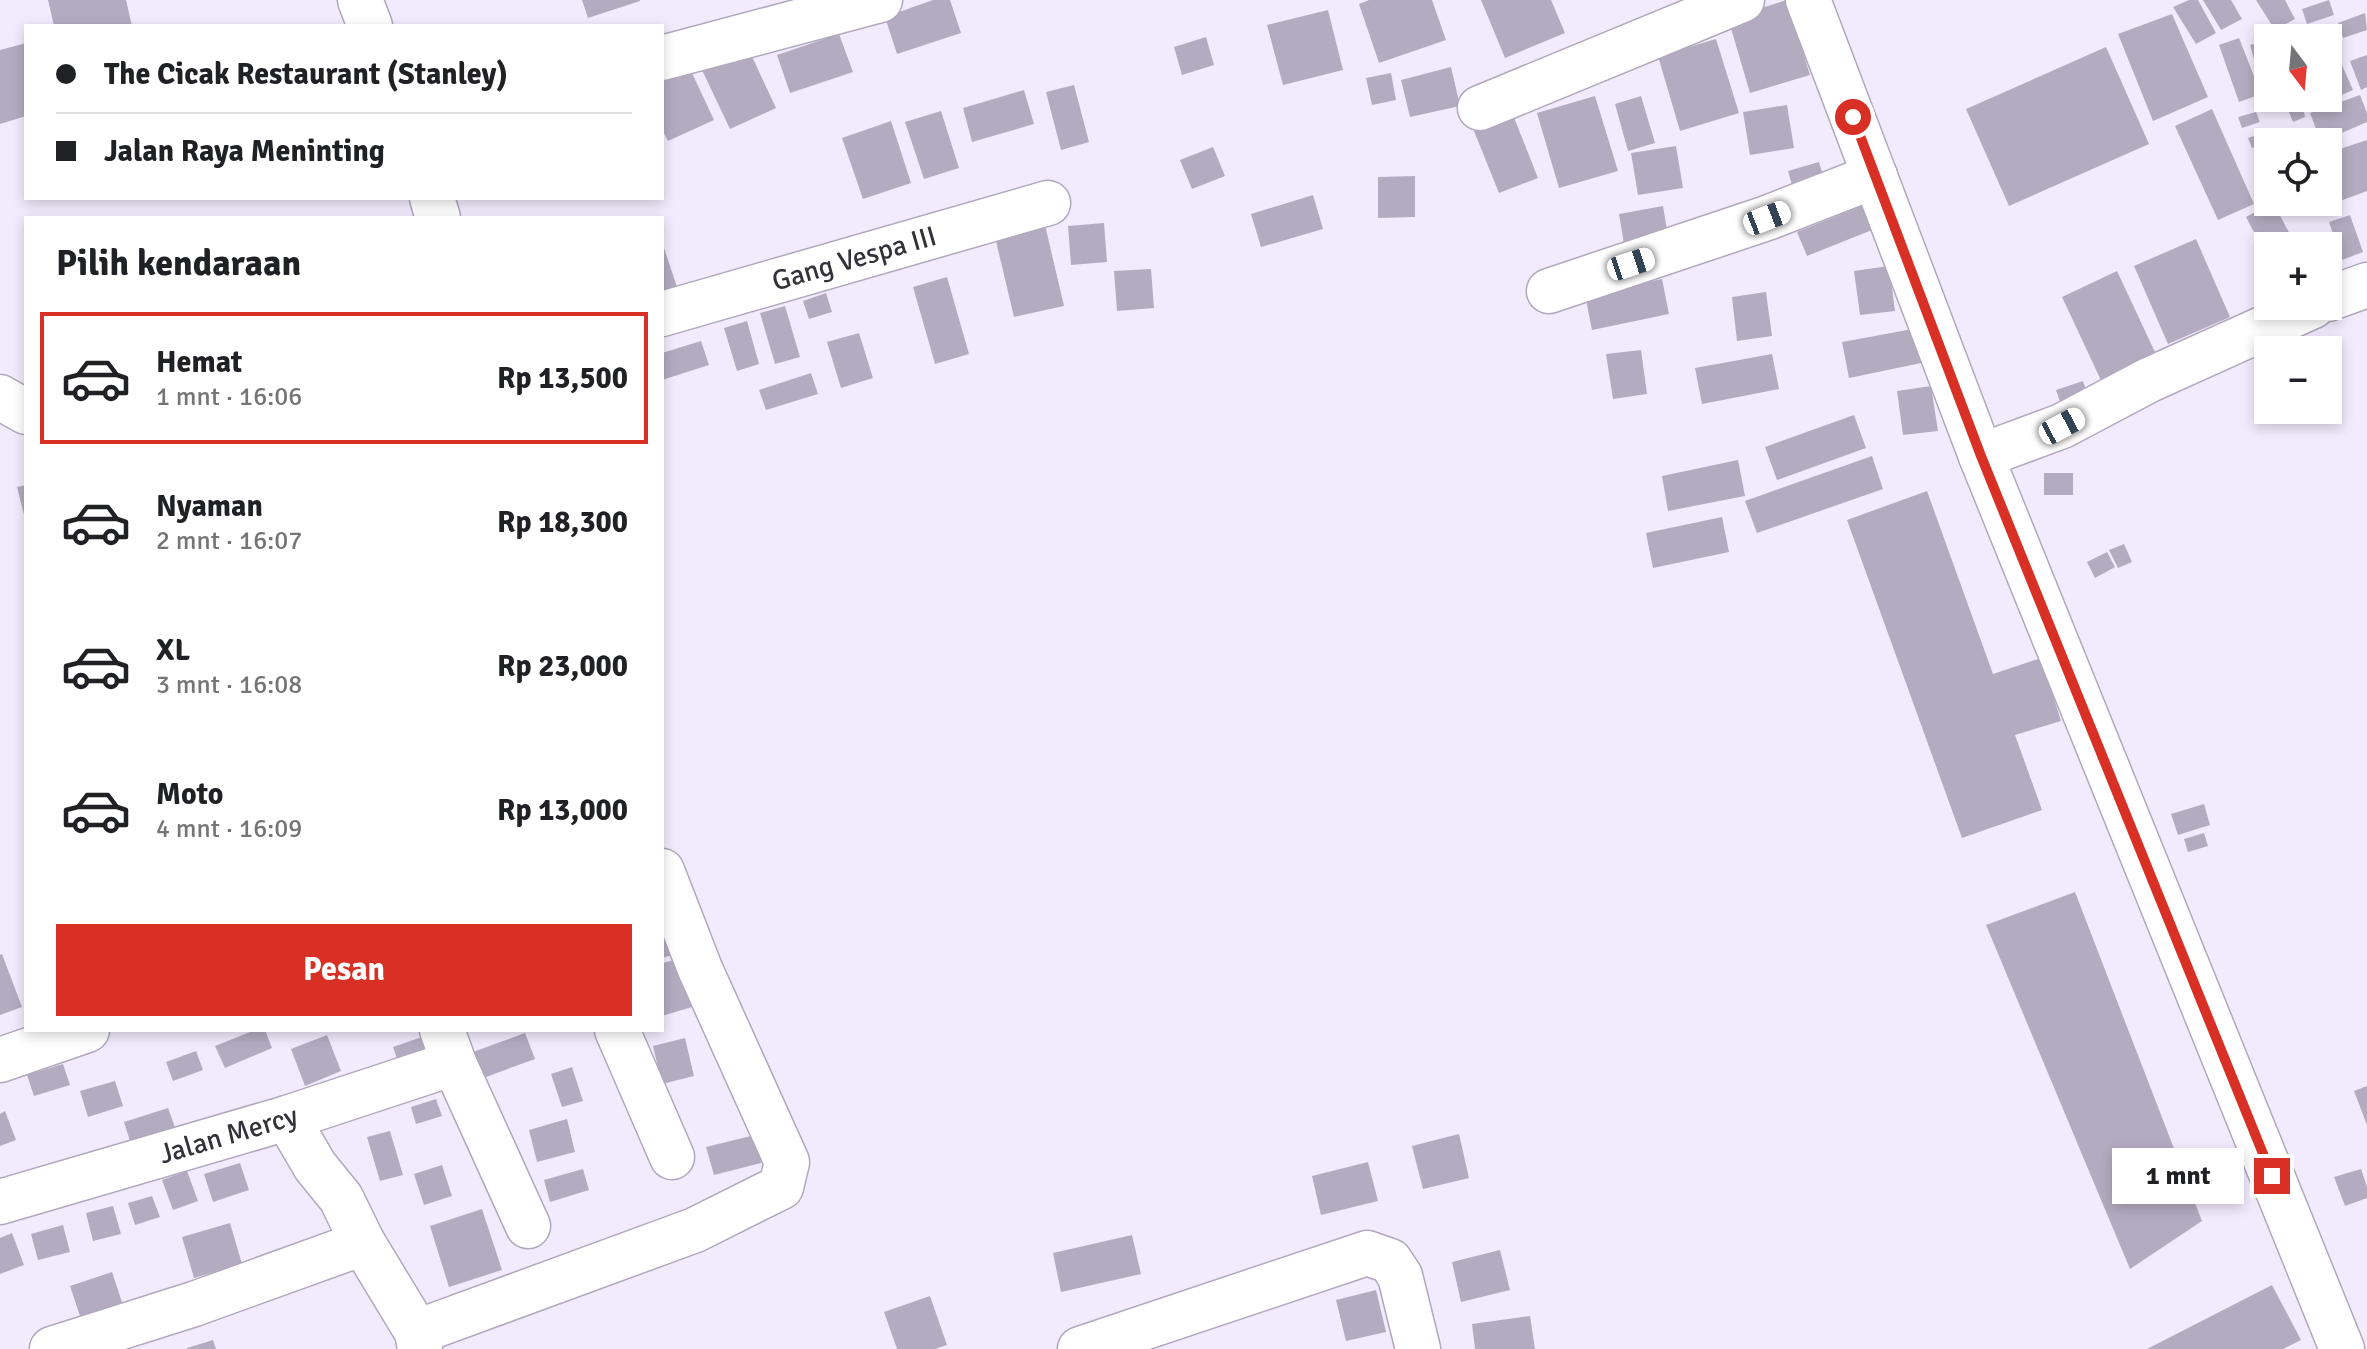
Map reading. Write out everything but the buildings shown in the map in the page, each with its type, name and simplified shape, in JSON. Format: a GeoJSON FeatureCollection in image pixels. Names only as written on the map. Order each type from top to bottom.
{"type":"FeatureCollection","features":[{"type":"Feature","properties":{"kind":"main road"},"geometry":{"type":"LineString","coordinates":[[360,0],[369,24]]}},
{"type":"Feature","properties":{"kind":"main road"},"geometry":{"type":"LineString","coordinates":[[664,57],[880,0]]}},
{"type":"Feature","properties":{"kind":"main road"},"geometry":{"type":"LineString","coordinates":[[1480,108],[1742,0]]}},
{"type":"Feature","properties":{"kind":"main road"},"geometry":{"type":"LineString","coordinates":[[1808,0],[1981,456],[2342,1349]]}},
{"type":"Feature","properties":{"kind":"main road"},"geometry":{"type":"LineString","coordinates":[[1549,291],[1767,218],[1875,176]]}},
{"type":"Feature","properties":{"kind":"main road","name":"Gang Vespa III"},"geometry":{"type":"LineString","coordinates":[[664,313],[1048,203]]}},
{"type":"Feature","properties":{"kind":"main road"},"geometry":{"type":"LineString","coordinates":[[2342,294],[2367,285]]}},
{"type":"Feature","properties":{"kind":"main road"},"geometry":{"type":"LineString","coordinates":[[1981,456],[2062,426],[2149,380],[2282,320]]}},
{"type":"Feature","properties":{"kind":"main road"},"geometry":{"type":"LineString","coordinates":[[0,397],[24,411]]}},
{"type":"Feature","properties":{"kind":"main road"},"geometry":{"type":"LineString","coordinates":[[287,1118],[315,1166],[341,1198],[418,1340],[695,1230],[781,1187],[787,1162],[700,969],[664,876]]}},
{"type":"Feature","properties":{"kind":"main road"},"geometry":{"type":"LineString","coordinates":[[0,1060],[81,1032]]}},
{"type":"Feature","properties":{"kind":"main road"},"geometry":{"type":"LineString","coordinates":[[618,1032],[672,1157]]}},
{"type":"Feature","properties":{"kind":"main road"},"geometry":{"type":"LineString","coordinates":[[448,1046],[528,1226]]}},
{"type":"Feature","properties":{"kind":"main road","name":"Jalan Mercy"},"geometry":{"type":"LineString","coordinates":[[0,1202],[287,1118],[448,1046]]}},
{"type":"Feature","properties":{"kind":"main road"},"geometry":{"type":"LineString","coordinates":[[52,1349],[194,1304],[363,1243]]}},
{"type":"Feature","properties":{"kind":"main road"},"geometry":{"type":"LineString","coordinates":[[1080,1349],[1367,1253],[1390,1261],[1400,1276],[1418,1349]]}},
{"type":"Feature","properties":{"kind":"route"},"geometry":{"type":"LineString","coordinates":[[1853,117],[1981,456],[2272,1176]]}}]}
